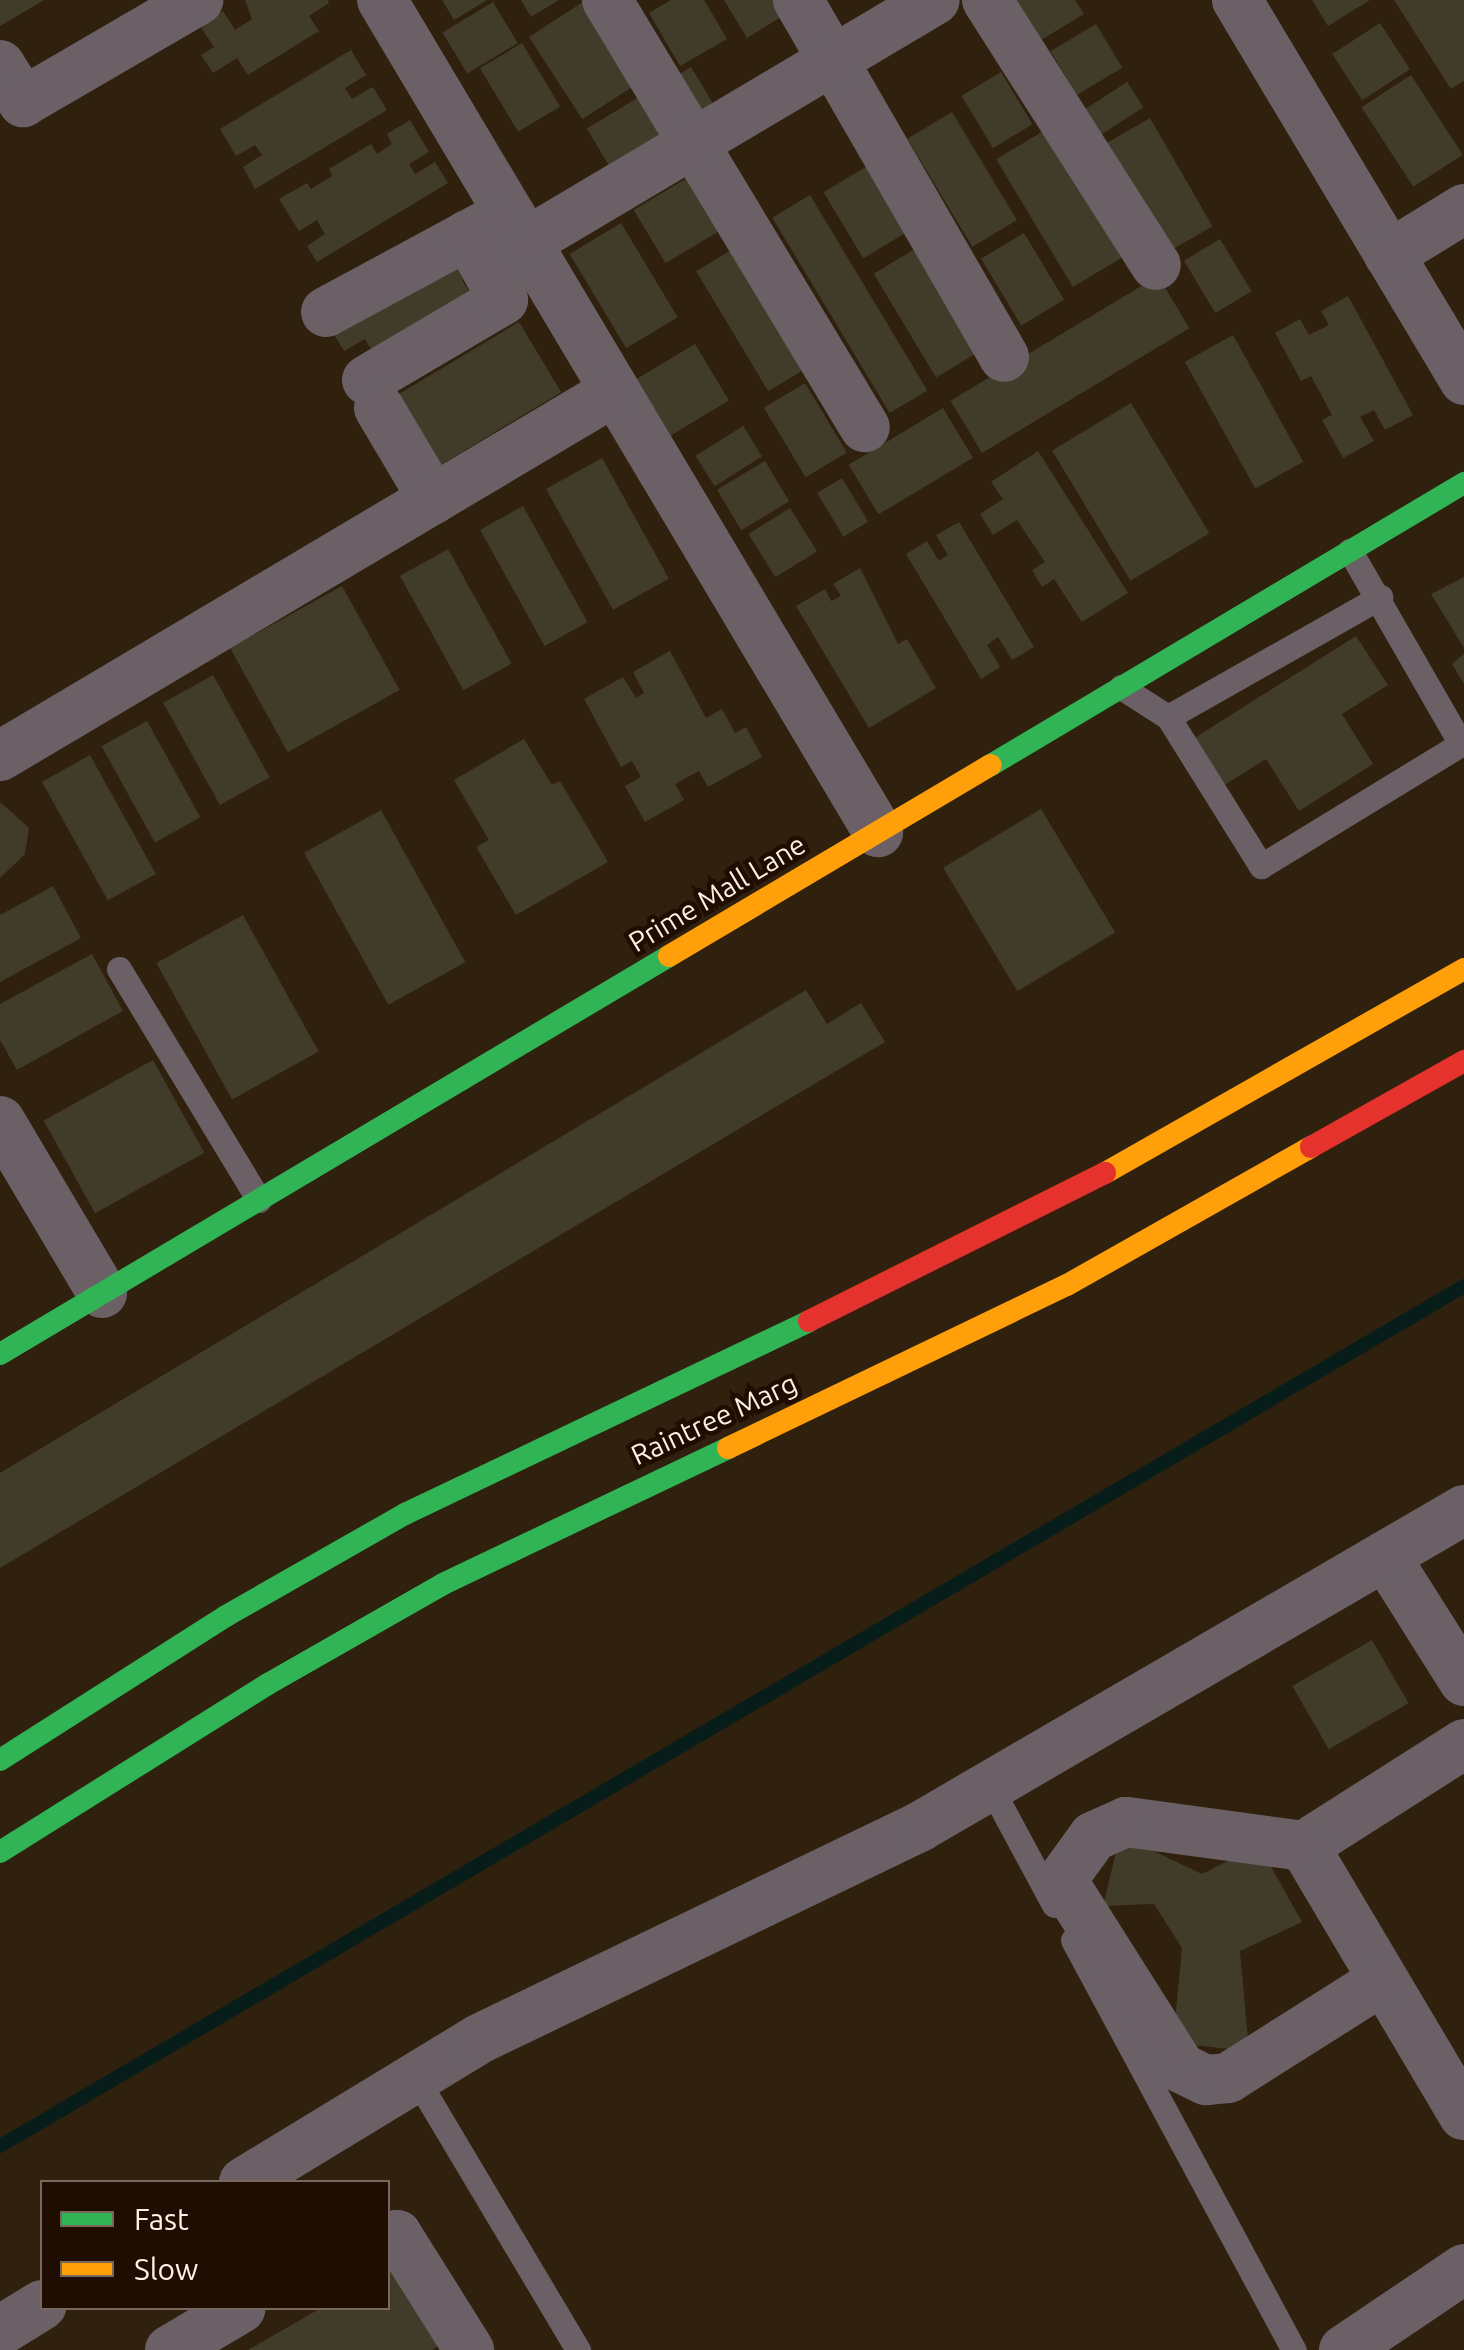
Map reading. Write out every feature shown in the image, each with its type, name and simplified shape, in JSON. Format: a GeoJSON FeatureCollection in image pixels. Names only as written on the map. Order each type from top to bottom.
{"type":"FeatureCollection","features":[{"type":"Feature","properties":{"kind":"main road","name":"Prime Mall Lane"},"geometry":{"type":"LineString","coordinates":[[0,1354],[1464,483]]}},
{"type":"Feature","properties":{"kind":"main road","name":"Raintree Marg"},"geometry":{"type":"LineString","coordinates":[[0,1760],[226,1616],[405,1514],[1032,1215],[1464,970]]}},
{"type":"Feature","properties":{"kind":"main road","name":"Raintree Marg"},"geometry":{"type":"LineString","coordinates":[[0,1852],[268,1684],[443,1584],[1068,1285],[1464,1061]]}},
{"type":"Feature","properties":{"kind":"street"},"geometry":{"type":"LineString","coordinates":[[0,65],[23,102],[198,0]]}},
{"type":"Feature","properties":{"kind":"street"},"geometry":{"type":"LineString","coordinates":[[382,0],[501,230],[553,287],[878,832]]}},
{"type":"Feature","properties":{"kind":"street"},"geometry":{"type":"LineString","coordinates":[[607,0],[866,427]]}},
{"type":"Feature","properties":{"kind":"street"},"geometry":{"type":"LineString","coordinates":[[798,0],[1004,356]]}},
{"type":"Feature","properties":{"kind":"street"},"geometry":{"type":"LineString","coordinates":[[326,312],[694,143],[934,0]]}},
{"type":"Feature","properties":{"kind":"street"},"geometry":{"type":"LineString","coordinates":[[987,0],[1156,265]]}},
{"type":"Feature","properties":{"kind":"street"},"geometry":{"type":"LineString","coordinates":[[1237,0],[1464,380]]}},
{"type":"Feature","properties":{"kind":"street"},"geometry":{"type":"LineString","coordinates":[[1389,254],[1464,209]]}},
{"type":"Feature","properties":{"kind":"street"},"geometry":{"type":"LineString","coordinates":[[372,393],[503,300],[501,230]]}},
{"type":"Feature","properties":{"kind":"street"},"geometry":{"type":"LineString","coordinates":[[372,393],[553,287]]}},
{"type":"Feature","properties":{"kind":"street"},"geometry":{"type":"LineString","coordinates":[[0,756],[615,391]]}},
{"type":"Feature","properties":{"kind":"street"},"geometry":{"type":"LineString","coordinates":[[372,393],[433,498]]}},
{"type":"Feature","properties":{"kind":"street"},"geometry":{"type":"LineString","coordinates":[[0,1121],[102,1293]]}},
{"type":"Feature","properties":{"kind":"street"},"geometry":{"type":"LineString","coordinates":[[247,2180],[479,2039],[921,1826],[1385,1556],[1458,1526]]}},
{"type":"Feature","properties":{"kind":"street"},"geometry":{"type":"LineString","coordinates":[[1385,1556],[1464,1681]]}},
{"type":"Feature","properties":{"kind":"street"},"geometry":{"type":"LineString","coordinates":[[1383,1980],[1228,2078],[1206,2080],[1180,2068],[1062,1880],[1093,1838],[1126,1822],[1304,1846],[1464,1744]]}},
{"type":"Feature","properties":{"kind":"street"},"geometry":{"type":"LineString","coordinates":[[1304,1846],[1464,2115]]}},
{"type":"Feature","properties":{"kind":"street"},"geometry":{"type":"LineString","coordinates":[[390,2238],[397,2236],[469,2350]]}},
{"type":"Feature","properties":{"kind":"street"},"geometry":{"type":"LineString","coordinates":[[1344,2350],[1464,2269]]}},
{"type":"Feature","properties":{"kind":"street"},"geometry":{"type":"LineString","coordinates":[[0,2331],[40,2306]]}},
{"type":"Feature","properties":{"kind":"street"},"geometry":{"type":"LineString","coordinates":[[170,2350],[238,2310]]}},
{"type":"Feature","properties":{"kind":"lane"},"geometry":{"type":"LineString","coordinates":[[1121,687],[1168,717],[1261,866],[1462,744],[1350,551]]}},
{"type":"Feature","properties":{"kind":"lane"},"geometry":{"type":"LineString","coordinates":[[1168,717],[1380,597]]}},
{"type":"Feature","properties":{"kind":"lane"},"geometry":{"type":"LineString","coordinates":[[118,969],[259,1200]]}},
{"type":"Feature","properties":{"kind":"lane"},"geometry":{"type":"LineString","coordinates":[[990,1786],[1294,2350]]}},
{"type":"Feature","properties":{"kind":"lane"},"geometry":{"type":"LineString","coordinates":[[398,2088],[578,2350]]}},
{"type":"Feature","properties":{"kind":"building"},"geometry":{"type":"Polygon","coordinates":[[[0,0],[44,0],[0,26],[0,0]]]}},
{"type":"Feature","properties":{"kind":"building"},"geometry":{"type":"Polygon","coordinates":[[[245,0],[329,3],[309,16],[319,31],[248,75],[237,58],[213,73],[201,55],[214,47],[200,26],[223,11],[235,30],[252,19],[245,0]]]}},
{"type":"Feature","properties":{"kind":"building"},"geometry":{"type":"Polygon","coordinates":[[[442,0],[487,0],[454,20],[442,0]]]}},
{"type":"Feature","properties":{"kind":"building"},"geometry":{"type":"Polygon","coordinates":[[[521,0],[559,0],[531,17],[521,0]]]}},
{"type":"Feature","properties":{"kind":"building"},"geometry":{"type":"Polygon","coordinates":[[[586,0],[639,82],[582,119],[529,37],[586,0]]]}},
{"type":"Feature","properties":{"kind":"building"},"geometry":{"type":"Polygon","coordinates":[[[671,0],[704,0],[727,39],[680,66],[649,13],[671,0]]]}},
{"type":"Feature","properties":{"kind":"building"},"geometry":{"type":"Polygon","coordinates":[[[724,0],[777,0],[786,14],[747,38],[724,0]]]}},
{"type":"Feature","properties":{"kind":"building"},"geometry":{"type":"Polygon","coordinates":[[[997,0],[1075,0],[1084,14],[1026,49],[997,0]]]}},
{"type":"Feature","properties":{"kind":"building"},"geometry":{"type":"Polygon","coordinates":[[[1312,0],[1370,0],[1328,26],[1312,0]]]}},
{"type":"Feature","properties":{"kind":"building"},"geometry":{"type":"Polygon","coordinates":[[[1394,0],[1464,0],[1464,81],[1451,89],[1394,0]]]}},
{"type":"Feature","properties":{"kind":"building"},"geometry":{"type":"Polygon","coordinates":[[[493,2],[518,43],[467,74],[442,32],[493,2]]]}},
{"type":"Feature","properties":{"kind":"building"},"geometry":{"type":"Polygon","coordinates":[[[1380,23],[1410,69],[1362,100],[1332,54],[1380,23]]]}},
{"type":"Feature","properties":{"kind":"building"},"geometry":{"type":"Polygon","coordinates":[[[1096,24],[1122,68],[1077,95],[1051,51],[1096,24]]]}},
{"type":"Feature","properties":{"kind":"building"},"geometry":{"type":"Polygon","coordinates":[[[522,43],[560,106],[518,132],[480,68],[522,43]]]}},
{"type":"Feature","properties":{"kind":"building"},"geometry":{"type":"Polygon","coordinates":[[[351,50],[366,75],[345,88],[352,99],[373,87],[387,110],[255,189],[243,167],[262,155],[255,145],[236,156],[220,129],[351,50]]]}},
{"type":"Feature","properties":{"kind":"building"},"geometry":{"type":"Polygon","coordinates":[[[691,67],[722,119],[698,134],[667,81],[691,67]]]}},
{"type":"Feature","properties":{"kind":"building"},"geometry":{"type":"Polygon","coordinates":[[[1001,72],[1032,124],[993,148],[962,96],[1001,72]]]}},
{"type":"Feature","properties":{"kind":"building"},"geometry":{"type":"Polygon","coordinates":[[[1411,75],[1463,155],[1413,187],[1362,107],[1411,75]]]}},
{"type":"Feature","properties":{"kind":"building"},"geometry":{"type":"Polygon","coordinates":[[[1127,82],[1143,107],[1096,138],[1080,112],[1127,82]]]}},
{"type":"Feature","properties":{"kind":"building"},"geometry":{"type":"Polygon","coordinates":[[[639,97],[669,147],[617,178],[587,128],[639,97]]]}},
{"type":"Feature","properties":{"kind":"building"},"geometry":{"type":"Polygon","coordinates":[[[952,112],[1017,220],[972,247],[907,139],[952,112]]]}},
{"type":"Feature","properties":{"kind":"building"},"geometry":{"type":"Polygon","coordinates":[[[1150,118],[1212,226],[1165,254],[1102,146],[1150,118]]]}},
{"type":"Feature","properties":{"kind":"building"},"geometry":{"type":"Polygon","coordinates":[[[410,120],[429,152],[409,164],[415,174],[435,162],[448,183],[317,262],[307,246],[325,234],[317,220],[299,231],[279,199],[307,183],[311,189],[332,176],[329,169],[371,144],[377,154],[392,144],[387,134],[410,120]]]}},
{"type":"Feature","properties":{"kind":"building"},"geometry":{"type":"Polygon","coordinates":[[[1045,130],[1122,258],[1073,287],[996,159],[1045,130]]]}},
{"type":"Feature","properties":{"kind":"building"},"geometry":{"type":"Polygon","coordinates":[[[869,165],[909,231],[863,258],[824,192],[869,165]]]}},
{"type":"Feature","properties":{"kind":"building"},"geometry":{"type":"Polygon","coordinates":[[[692,175],[724,228],[666,263],[634,210],[692,175]]]}},
{"type":"Feature","properties":{"kind":"building"},"geometry":{"type":"Polygon","coordinates":[[[810,195],[927,390],[890,413],[772,218],[810,195]]]}},
{"type":"Feature","properties":{"kind":"building"},"geometry":{"type":"Polygon","coordinates":[[[621,223],[678,317],[626,348],[570,254],[621,223]]]}},
{"type":"Feature","properties":{"kind":"building"},"geometry":{"type":"Polygon","coordinates":[[[1024,233],[1064,300],[1021,326],[981,259],[1024,233]]]}},
{"type":"Feature","properties":{"kind":"building"},"geometry":{"type":"Polygon","coordinates":[[[1220,239],[1251,291],[1215,313],[1184,261],[1220,239]]]}},
{"type":"Feature","properties":{"kind":"building"},"geometry":{"type":"Polygon","coordinates":[[[460,242],[477,271],[462,280],[471,294],[374,354],[365,339],[344,351],[327,322],[460,242]]]}},
{"type":"Feature","properties":{"kind":"building"},"geometry":{"type":"Polygon","coordinates":[[[920,246],[982,350],[936,378],[874,274],[920,246]]]}},
{"type":"Feature","properties":{"kind":"building"},"geometry":{"type":"Polygon","coordinates":[[[733,249],[805,369],[768,391],[696,271],[733,249]]]}},
{"type":"Feature","properties":{"kind":"building"},"geometry":{"type":"Polygon","coordinates":[[[1158,276],[1189,328],[982,453],[951,401],[1158,276]]]}},
{"type":"Feature","properties":{"kind":"building"},"geometry":{"type":"Polygon","coordinates":[[[1348,296],[1413,415],[1385,430],[1374,410],[1360,417],[1374,441],[1343,458],[1322,420],[1332,415],[1311,376],[1301,381],[1275,333],[1300,319],[1309,335],[1329,325],[1321,311],[1348,296]]]}},
{"type":"Feature","properties":{"kind":"building"},"geometry":{"type":"Polygon","coordinates":[[[519,322],[561,392],[427,473],[384,403],[519,322]]]}},
{"type":"Feature","properties":{"kind":"building"},"geometry":{"type":"Polygon","coordinates":[[[1233,335],[1303,462],[1255,488],[1185,362],[1233,335]]]}},
{"type":"Feature","properties":{"kind":"building"},"geometry":{"type":"Polygon","coordinates":[[[695,344],[729,401],[671,436],[637,379],[695,344]]]}},
{"type":"Feature","properties":{"kind":"building"},"geometry":{"type":"Polygon","coordinates":[[[805,383],[847,452],[806,477],[764,408],[805,383]]]}},
{"type":"Feature","properties":{"kind":"building"},"geometry":{"type":"Polygon","coordinates":[[[1131,403],[1209,533],[1130,581],[1052,450],[1131,403]]]}},
{"type":"Feature","properties":{"kind":"building"},"geometry":{"type":"Polygon","coordinates":[[[943,408],[973,458],[879,514],[849,465],[943,408]]]}},
{"type":"Feature","properties":{"kind":"building"},"geometry":{"type":"Polygon","coordinates":[[[743,426],[762,457],[715,486],[696,456],[743,426]]]}},
{"type":"Feature","properties":{"kind":"building"},"geometry":{"type":"Polygon","coordinates":[[[1038,451],[1128,593],[1082,622],[1054,579],[1042,587],[1032,570],[1045,562],[1017,520],[993,535],[980,514],[1003,499],[991,482],[1038,451]]]}},
{"type":"Feature","properties":{"kind":"building"},"geometry":{"type":"Polygon","coordinates":[[[602,458],[669,579],[613,610],[546,489],[602,458]]]}},
{"type":"Feature","properties":{"kind":"building"},"geometry":{"type":"Polygon","coordinates":[[[765,461],[789,501],[741,530],[717,490],[765,461]]]}},
{"type":"Feature","properties":{"kind":"building"},"geometry":{"type":"Polygon","coordinates":[[[842,478],[868,522],[843,537],[817,493],[842,478]]]}},
{"type":"Feature","properties":{"kind":"building"},"geometry":{"type":"Polygon","coordinates":[[[523,506],[587,622],[545,646],[480,530],[523,506]]]}},
{"type":"Feature","properties":{"kind":"building"},"geometry":{"type":"Polygon","coordinates":[[[790,508],[817,551],[775,577],[748,534],[790,508]]]}},
{"type":"Feature","properties":{"kind":"building"},"geometry":{"type":"Polygon","coordinates":[[[959,522],[1034,647],[1012,660],[998,637],[987,645],[1000,667],[981,679],[906,554],[927,541],[939,561],[948,555],[936,535],[959,522]]]}},
{"type":"Feature","properties":{"kind":"building"},"geometry":{"type":"Polygon","coordinates":[[[448,549],[512,664],[463,690],[400,576],[448,549]]]}},
{"type":"Feature","properties":{"kind":"building"},"geometry":{"type":"Polygon","coordinates":[[[860,568],[898,644],[907,639],[936,688],[869,728],[796,606],[825,589],[831,601],[841,596],[833,584],[860,568]]]}},
{"type":"Feature","properties":{"kind":"building"},"geometry":{"type":"Polygon","coordinates":[[[1464,577],[1464,648],[1431,594],[1464,577]]]}},
{"type":"Feature","properties":{"kind":"building"},"geometry":{"type":"Polygon","coordinates":[[[342,586],[400,690],[288,752],[230,648],[342,586]]]}},
{"type":"Feature","properties":{"kind":"building"},"geometry":{"type":"Polygon","coordinates":[[[1356,636],[1388,685],[1342,714],[1373,764],[1299,811],[1266,759],[1223,786],[1193,739],[1356,636]]]}},
{"type":"Feature","properties":{"kind":"building"},"geometry":{"type":"Polygon","coordinates":[[[670,651],[706,718],[722,709],[735,733],[746,727],[762,757],[708,787],[699,771],[675,784],[684,800],[645,822],[625,786],[641,777],[632,761],[621,767],[584,699],[623,677],[636,698],[644,693],[633,672],[670,651]]]}},
{"type":"Feature","properties":{"kind":"building"},"geometry":{"type":"Polygon","coordinates":[[[1464,654],[1464,684],[1452,664],[1464,654]]]}},
{"type":"Feature","properties":{"kind":"building"},"geometry":{"type":"Polygon","coordinates":[[[213,675],[270,777],[220,805],[163,703],[213,675]]]}},
{"type":"Feature","properties":{"kind":"building"},"geometry":{"type":"Polygon","coordinates":[[[147,721],[200,817],[155,842],[102,746],[147,721]]]}},
{"type":"Feature","properties":{"kind":"building"},"geometry":{"type":"Polygon","coordinates":[[[524,739],[552,785],[560,781],[608,862],[516,915],[476,847],[489,840],[454,780],[524,739]]]}},
{"type":"Feature","properties":{"kind":"building"},"geometry":{"type":"Polygon","coordinates":[[[90,755],[156,874],[108,901],[42,782],[90,755]]]}},
{"type":"Feature","properties":{"kind":"building"},"geometry":{"type":"Polygon","coordinates":[[[0,802],[29,828],[25,854],[0,878],[0,802]]]}},
{"type":"Feature","properties":{"kind":"building"},"geometry":{"type":"Polygon","coordinates":[[[1041,809],[1115,932],[1017,991],[943,868],[1041,809]]]}},
{"type":"Feature","properties":{"kind":"building"},"geometry":{"type":"Polygon","coordinates":[[[381,810],[465,962],[388,1005],[304,853],[381,810]]]}},
{"type":"Feature","properties":{"kind":"building"},"geometry":{"type":"Polygon","coordinates":[[[53,886],[81,938],[0,982],[0,915],[53,886]]]}},
{"type":"Feature","properties":{"kind":"building"},"geometry":{"type":"Polygon","coordinates":[[[243,915],[319,1051],[232,1099],[156,963],[243,915]]]}},
{"type":"Feature","properties":{"kind":"building"},"geometry":{"type":"Polygon","coordinates":[[[92,954],[123,1011],[17,1070],[0,1040],[0,1004],[92,954]]]}},
{"type":"Feature","properties":{"kind":"building"},"geometry":{"type":"Polygon","coordinates":[[[806,990],[827,1024],[861,1003],[885,1042],[0,1568],[0,1473],[806,990]]]}},
{"type":"Feature","properties":{"kind":"building"},"geometry":{"type":"Polygon","coordinates":[[[153,1060],[204,1153],[95,1213],[44,1121],[153,1060]]]}},
{"type":"Feature","properties":{"kind":"building"},"geometry":{"type":"Polygon","coordinates":[[[1372,1640],[1408,1703],[1329,1749],[1292,1686],[1372,1640]]]}},
{"type":"Feature","properties":{"kind":"building"},"geometry":{"type":"Polygon","coordinates":[[[1120,1835],[1202,1874],[1259,1845],[1302,1922],[1240,1951],[1249,2051],[1173,2043],[1182,1948],[1154,1904],[1103,1906],[1120,1835]]]}},
{"type":"Feature","properties":{"kind":"building"},"geometry":{"type":"Polygon","coordinates":[[[398,2263],[444,2343],[432,2350],[248,2350],[318,2310],[390,2310],[390,2268],[398,2263]]]}},
{"type":"Feature","properties":{"kind":"waterway"},"geometry":{"type":"LineString","coordinates":[[0,2146],[1464,1286]]}},
{"type":"Feature","properties":{"kind":"traffic: fast"},"geometry":{"type":"LineString","coordinates":[[991,765],[1464,483]]}},
{"type":"Feature","properties":{"kind":"traffic: fast"},"geometry":{"type":"LineString","coordinates":[[0,1354],[669,956]]}},
{"type":"Feature","properties":{"kind":"traffic: fast"},"geometry":{"type":"LineString","coordinates":[[0,1760],[226,1616],[405,1514],[809,1321]]}},
{"type":"Feature","properties":{"kind":"traffic: fast"},"geometry":{"type":"LineString","coordinates":[[0,1852],[268,1684],[443,1584],[728,1448]]}},
{"type":"Feature","properties":{"kind":"traffic: slow"},"geometry":{"type":"LineString","coordinates":[[669,956],[991,765]]}},
{"type":"Feature","properties":{"kind":"traffic: slow"},"geometry":{"type":"LineString","coordinates":[[1105,1173],[1464,969]]}},
{"type":"Feature","properties":{"kind":"traffic: slow"},"geometry":{"type":"LineString","coordinates":[[728,1448],[1067,1285],[1311,1147]]}},
{"type":"Feature","properties":{"kind":"traffic: jam"},"geometry":{"type":"LineString","coordinates":[[1311,1147],[1464,1061]]}},
{"type":"Feature","properties":{"kind":"traffic: jam"},"geometry":{"type":"LineString","coordinates":[[809,1321],[1105,1173]]}}]}
